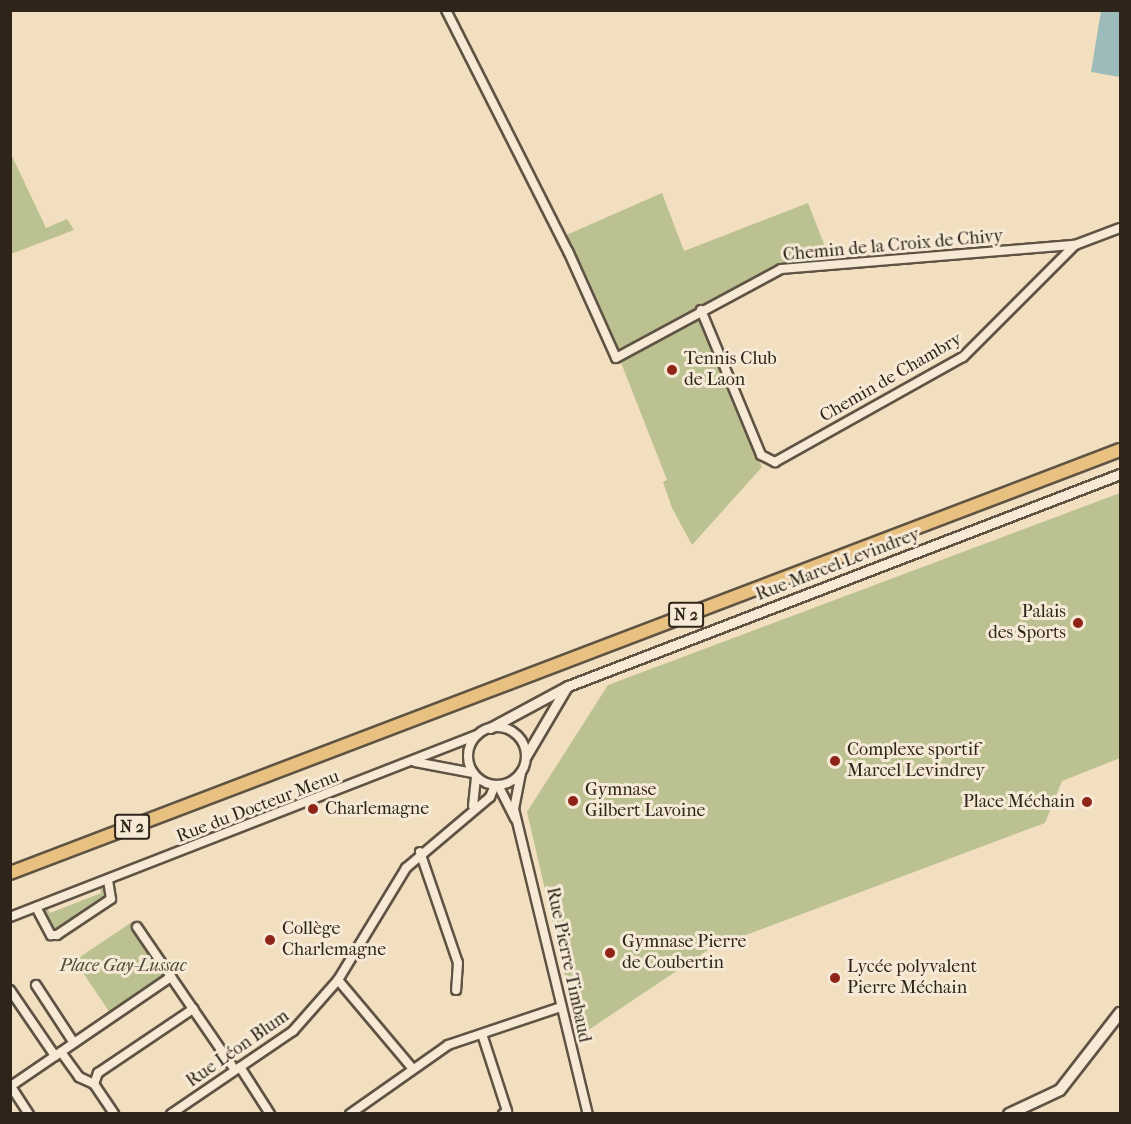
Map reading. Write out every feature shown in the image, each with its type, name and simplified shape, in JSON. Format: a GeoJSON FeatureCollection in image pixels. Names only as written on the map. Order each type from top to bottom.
{"type":"FeatureCollection","features":[{"type":"Feature","properties":{"kind":"main road","name":"N 2"},"geometry":{"type":"LineString","coordinates":[[10,873],[1120,450]]}},
{"type":"Feature","properties":{"kind":"main road"},"geometry":{"type":"LineString","coordinates":[[1009,1113],[1060,1090],[1120,1013]]}},
{"type":"Feature","properties":{"kind":"street","name":"Chemin de la Croix de Chivy"},"geometry":{"type":"LineString","coordinates":[[446,10],[616,358],[701,310],[781,269],[1075,245],[1120,228]]}},
{"type":"Feature","properties":{"kind":"street","name":"Chemin de Chambry"},"geometry":{"type":"LineString","coordinates":[[701,310],[761,455],[775,462],[963,357],[1075,245]]}},
{"type":"Feature","properties":{"kind":"street","name":"Rue Marcel Levindrey"},"geometry":{"type":"LineString","coordinates":[[490,728],[568,686],[1120,474]]}},
{"type":"Feature","properties":{"kind":"street"},"geometry":{"type":"LineString","coordinates":[[414,762],[474,775],[496,785],[520,773],[526,756],[568,686]]}},
{"type":"Feature","properties":{"kind":"street"},"geometry":{"type":"LineString","coordinates":[[472,808],[479,790],[468,749],[477,735],[490,728],[515,733],[526,756]]}},
{"type":"Feature","properties":{"kind":"street","name":"Rue du Docteur Menu"},"geometry":{"type":"LineString","coordinates":[[10,917],[414,762],[477,735]]}},
{"type":"Feature","properties":{"kind":"street","name":"Rue Pierre Timbaud"},"geometry":{"type":"LineString","coordinates":[[520,773],[515,798],[517,823],[588,1113]]}},
{"type":"Feature","properties":{"kind":"street","name":"Rue Pierre Timbaud"},"geometry":{"type":"LineString","coordinates":[[496,785],[517,823]]}},
{"type":"Feature","properties":{"kind":"street","name":"Rue Léon Blum"},"geometry":{"type":"LineString","coordinates":[[171,1113],[293,1031],[339,980],[420,852],[472,808],[490,797],[496,785]]}},
{"type":"Feature","properties":{"kind":"street"},"geometry":{"type":"LineString","coordinates":[[472,808],[489,801],[507,808]]}},
{"type":"Feature","properties":{"kind":"street"},"geometry":{"type":"LineString","coordinates":[[420,852],[458,963],[456,990]]}},
{"type":"Feature","properties":{"kind":"street"},"geometry":{"type":"LineString","coordinates":[[36,907],[51,935],[57,935],[111,899],[108,881]]}},
{"type":"Feature","properties":{"kind":"street"},"geometry":{"type":"LineString","coordinates":[[137,927],[193,1009],[270,1113]]}},
{"type":"Feature","properties":{"kind":"street"},"geometry":{"type":"LineString","coordinates":[[28,1113],[11,1086],[171,977]]}},
{"type":"Feature","properties":{"kind":"street"},"geometry":{"type":"LineString","coordinates":[[339,980],[412,1068]]}},
{"type":"Feature","properties":{"kind":"street"},"geometry":{"type":"LineString","coordinates":[[36,986],[74,1043]]}},
{"type":"Feature","properties":{"kind":"street"},"geometry":{"type":"LineString","coordinates":[[10,990],[58,1054],[79,1077],[94,1084],[114,1113]]}},
{"type":"Feature","properties":{"kind":"street"},"geometry":{"type":"LineString","coordinates":[[350,1113],[448,1045],[561,1007]]}},
{"type":"Feature","properties":{"kind":"street"},"geometry":{"type":"LineString","coordinates":[[94,1084],[98,1073],[193,1009]]}},
{"type":"Feature","properties":{"kind":"street"},"geometry":{"type":"LineString","coordinates":[[482,1034],[506,1112]]}},
{"type":"Feature","properties":{"kind":"green space"},"geometry":{"type":"Polygon","coordinates":[[[10,152],[46,228],[67,219],[74,230],[11,254],[10,152]]]}},
{"type":"Feature","properties":{"kind":"green space","name":"Tennis Club de Laon"},"geometry":{"type":"Polygon","coordinates":[[[662,193],[684,251],[808,203],[831,262],[774,268],[695,312],[762,467],[692,545],[672,508],[663,482],[667,480],[622,365],[564,236],[662,193]]]}},
{"type":"Feature","properties":{"kind":"green space","name":"Complexe sportif Marcel Levindrey"},"geometry":{"type":"Polygon","coordinates":[[[1120,493],[1120,758],[1062,781],[1045,823],[711,948],[587,1031],[577,1028],[527,812],[608,685],[1120,493]]]}},
{"type":"Feature","properties":{"kind":"green space"},"geometry":{"type":"Polygon","coordinates":[[[100,886],[109,891],[107,899],[62,930],[52,928],[43,914],[46,906],[50,913],[101,893],[100,886]]]}},
{"type":"Feature","properties":{"kind":"green space","name":"Place Gay-Lussac"},"geometry":{"type":"Polygon","coordinates":[[[132,922],[168,975],[111,1014],[75,961],[132,922]]]}},
{"type":"Feature","properties":{"kind":"water"},"geometry":{"type":"Polygon","coordinates":[[[1101,11],[1120,11],[1120,77],[1091,72],[1101,11]]]}},
{"type":"Feature","properties":{"kind":"place","name":"Tennis Club de Laon"},"geometry":{"type":"Point","coordinates":[672,370]}},
{"type":"Feature","properties":{"kind":"place","name":"Palais des Sports"},"geometry":{"type":"Point","coordinates":[1078,623]}},
{"type":"Feature","properties":{"kind":"place","name":"Complexe sportif Marcel Levindrey"},"geometry":{"type":"Point","coordinates":[835,761]}},
{"type":"Feature","properties":{"kind":"place","name":"Gymnase Gilbert Lavoine"},"geometry":{"type":"Point","coordinates":[573,801]}},
{"type":"Feature","properties":{"kind":"place","name":"Place Méchain"},"geometry":{"type":"Point","coordinates":[1087,802]}},
{"type":"Feature","properties":{"kind":"place","name":"Charlemagne"},"geometry":{"type":"Point","coordinates":[313,809]}},
{"type":"Feature","properties":{"kind":"place","name":"Collège Charlemagne"},"geometry":{"type":"Point","coordinates":[270,940]}},
{"type":"Feature","properties":{"kind":"place","name":"Gymnase Pierre de Coubertin"},"geometry":{"type":"Point","coordinates":[610,953]}},
{"type":"Feature","properties":{"kind":"place","name":"Lycée polyvalent Pierre Méchain"},"geometry":{"type":"Point","coordinates":[835,978]}}]}
